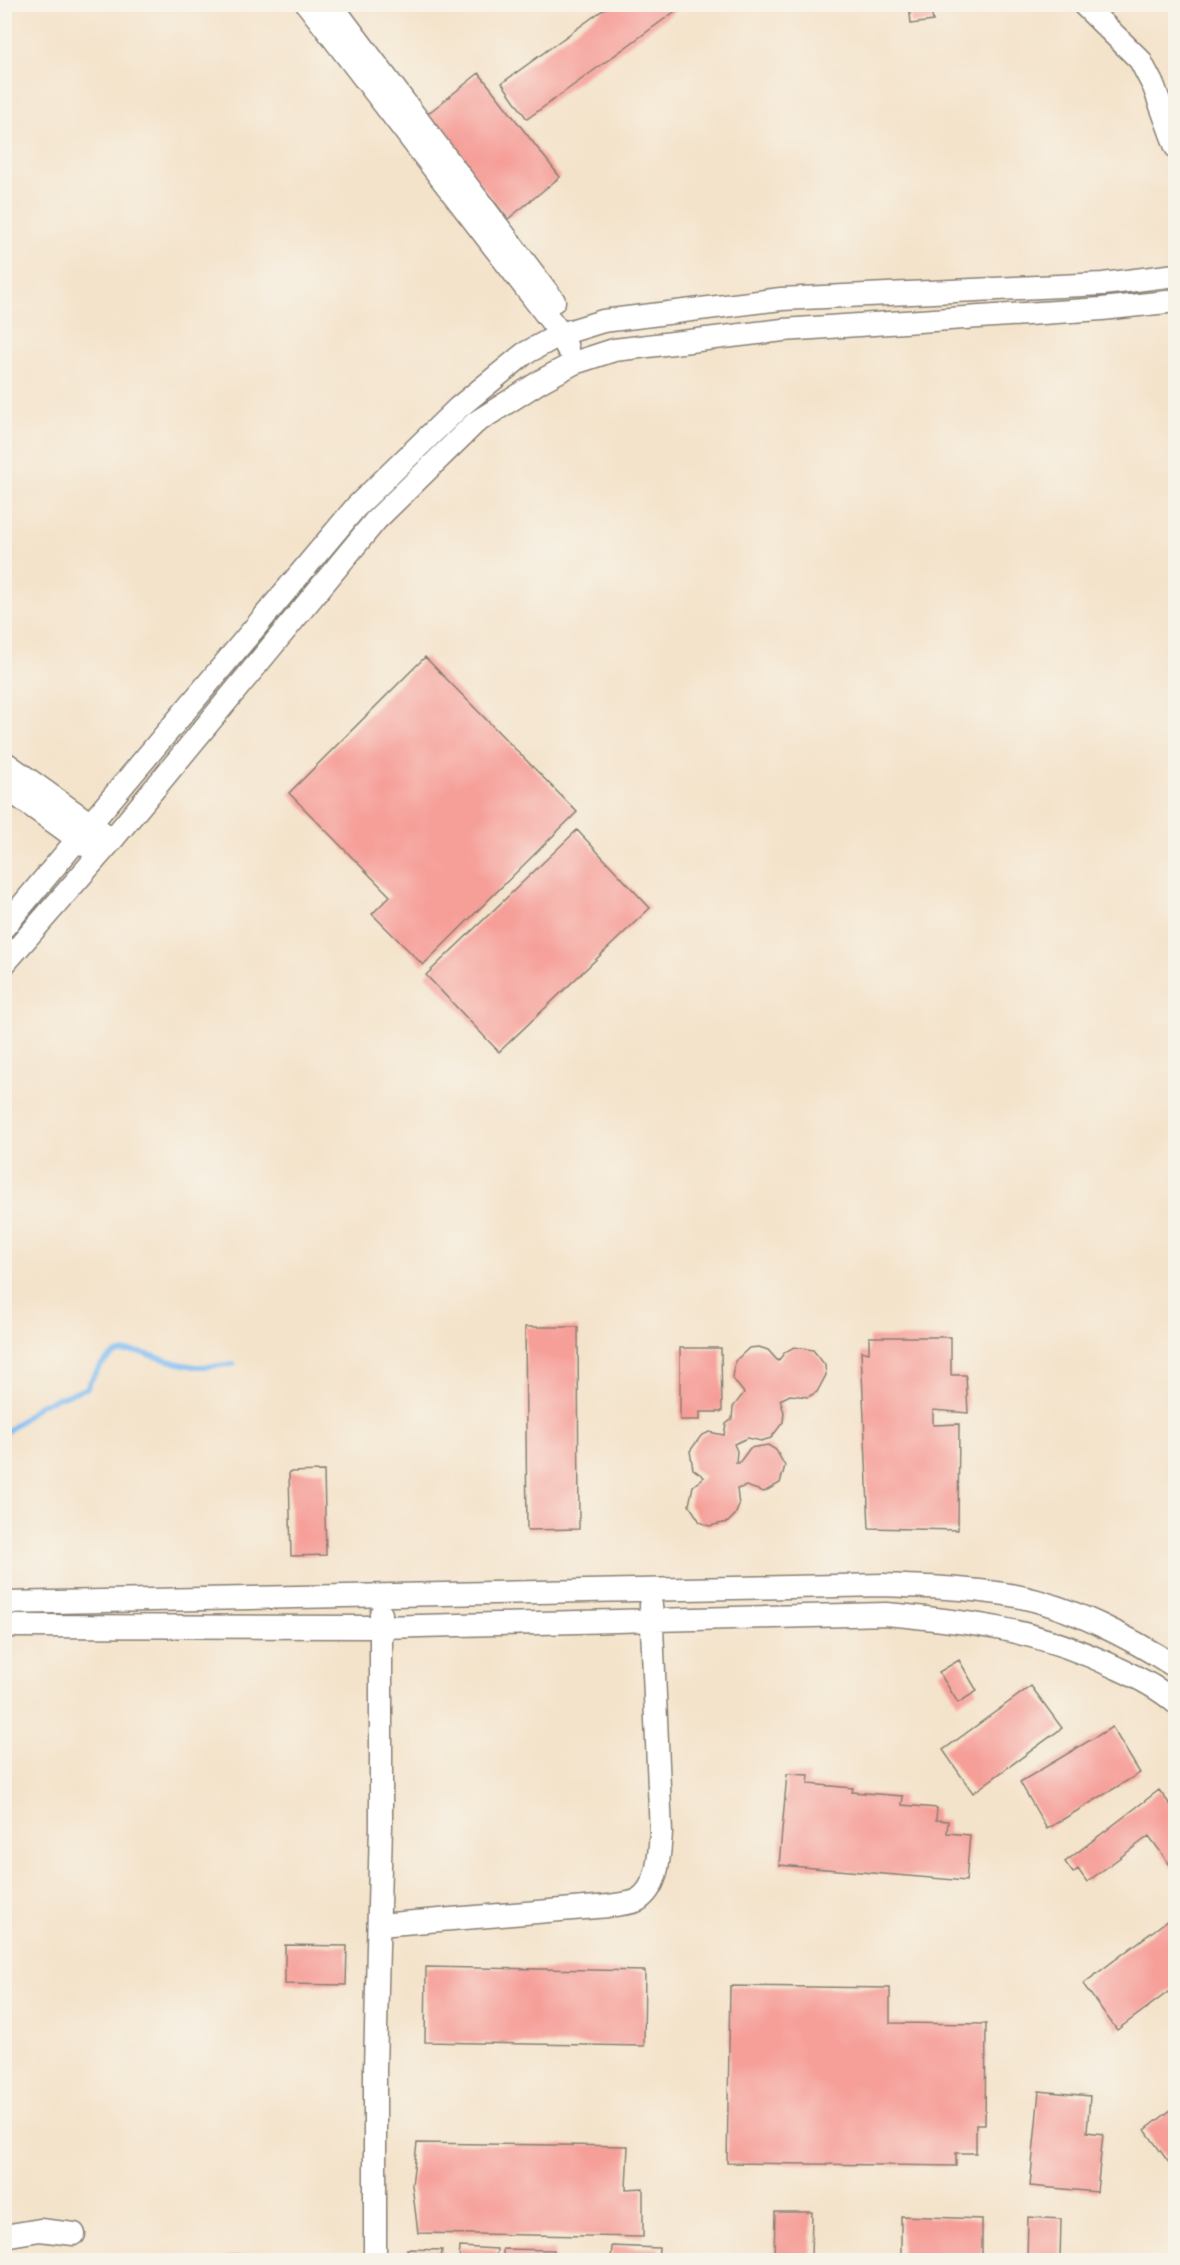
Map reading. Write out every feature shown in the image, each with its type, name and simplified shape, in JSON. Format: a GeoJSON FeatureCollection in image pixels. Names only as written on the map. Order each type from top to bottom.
{"type":"FeatureCollection","features":[{"type":"Feature","properties":{"kind":"street"},"geometry":{"type":"LineString","coordinates":[[307,4],[568,332]]}},
{"type":"Feature","properties":{"kind":"street"},"geometry":{"type":"LineString","coordinates":[[331,4],[568,332],[583,360]]}},
{"type":"Feature","properties":{"kind":"street"},"geometry":{"type":"LineString","coordinates":[[1083,4],[1140,60],[1154,87],[1176,147]]}},
{"type":"Feature","properties":{"kind":"street"},"geometry":{"type":"LineString","coordinates":[[4,927],[356,507],[458,408],[524,354],[568,332],[603,321],[782,298],[1103,284],[1176,275]]}},
{"type":"Feature","properties":{"kind":"street"},"geometry":{"type":"LineString","coordinates":[[4,964],[105,847],[376,519],[475,423],[583,360],[614,350],[783,330],[1102,309],[1176,301]]}},
{"type":"Feature","properties":{"kind":"street"},"geometry":{"type":"LineString","coordinates":[[338,530],[355,545]]}},
{"type":"Feature","properties":{"kind":"street"},"geometry":{"type":"LineString","coordinates":[[4,762],[105,847]]}},
{"type":"Feature","properties":{"kind":"street"},"geometry":{"type":"LineString","coordinates":[[4,786],[85,832]]}},
{"type":"Feature","properties":{"kind":"street"},"geometry":{"type":"LineString","coordinates":[[4,1603],[651,1592],[884,1585],[957,1588],[1019,1597],[1068,1612],[1152,1652],[1176,1667]]}},
{"type":"Feature","properties":{"kind":"street"},"geometry":{"type":"LineString","coordinates":[[379,1925],[609,1906],[636,1901],[649,1889],[659,1866],[661,1833],[651,1592]]}},
{"type":"Feature","properties":{"kind":"street"},"geometry":{"type":"LineString","coordinates":[[375,2260],[381,1627],[379,1596]]}},
{"type":"Feature","properties":{"kind":"street"},"geometry":{"type":"LineString","coordinates":[[4,1626],[381,1627],[886,1614],[1014,1630],[1040,1636],[1094,1657],[1141,1679],[1176,1703]]}},
{"type":"Feature","properties":{"kind":"street"},"geometry":{"type":"LineString","coordinates":[[4,2236],[40,2230],[74,2234]]}},
{"type":"Feature","properties":{"kind":"building"},"geometry":{"type":"Polygon","coordinates":[[[611,4],[685,4],[527,119],[502,83],[611,4]]]}},
{"type":"Feature","properties":{"kind":"building"},"geometry":{"type":"Polygon","coordinates":[[[909,4],[930,4],[933,21],[911,24],[909,4]]]}},
{"type":"Feature","properties":{"kind":"building"},"geometry":{"type":"Polygon","coordinates":[[[479,73],[560,177],[508,219],[426,115],[479,73]]]}},
{"type":"Feature","properties":{"kind":"building"},"geometry":{"type":"Polygon","coordinates":[[[425,657],[577,812],[423,965],[372,914],[390,896],[289,793],[425,657]]]}},
{"type":"Feature","properties":{"kind":"building"},"geometry":{"type":"Polygon","coordinates":[[[577,830],[650,908],[499,1052],[426,975],[577,830]]]}},
{"type":"Feature","properties":{"kind":"building"},"geometry":{"type":"Polygon","coordinates":[[[525,1327],[578,1327],[579,1529],[527,1530],[525,1327]]]}},
{"type":"Feature","properties":{"kind":"building"},"geometry":{"type":"Polygon","coordinates":[[[869,1337],[951,1337],[951,1375],[966,1375],[968,1413],[933,1410],[933,1425],[959,1424],[958,1530],[869,1528],[861,1351],[869,1353],[869,1337]]]}},
{"type":"Feature","properties":{"kind":"building"},"geometry":{"type":"Polygon","coordinates":[[[759,1347],[768,1350],[778,1361],[785,1352],[794,1347],[813,1350],[825,1365],[826,1375],[817,1392],[808,1397],[790,1395],[780,1400],[784,1412],[783,1422],[771,1438],[761,1441],[748,1438],[734,1444],[737,1451],[736,1463],[739,1463],[750,1448],[768,1445],[776,1450],[785,1466],[780,1483],[764,1492],[746,1486],[737,1489],[739,1506],[735,1515],[728,1522],[709,1526],[700,1522],[689,1505],[693,1486],[704,1477],[693,1469],[690,1451],[701,1436],[709,1432],[724,1435],[726,1424],[732,1419],[733,1407],[744,1393],[733,1379],[735,1361],[749,1348],[759,1347]]]}},
{"type":"Feature","properties":{"kind":"building"},"geometry":{"type":"Polygon","coordinates":[[[680,1348],[721,1348],[722,1412],[700,1412],[700,1420],[680,1420],[680,1348]]]}},
{"type":"Feature","properties":{"kind":"building"},"geometry":{"type":"Polygon","coordinates":[[[324,1471],[326,1555],[291,1556],[289,1472],[324,1471]]]}},
{"type":"Feature","properties":{"kind":"building"},"geometry":{"type":"Polygon","coordinates":[[[959,1660],[977,1691],[958,1703],[939,1672],[959,1660]]]}},
{"type":"Feature","properties":{"kind":"building"},"geometry":{"type":"Polygon","coordinates":[[[1031,1686],[1062,1728],[973,1793],[943,1750],[1031,1686]]]}},
{"type":"Feature","properties":{"kind":"building"},"geometry":{"type":"Polygon","coordinates":[[[1112,1727],[1140,1773],[1047,1829],[1020,1782],[1112,1727]]]}},
{"type":"Feature","properties":{"kind":"building"},"geometry":{"type":"Polygon","coordinates":[[[787,1774],[809,1775],[808,1784],[853,1788],[852,1792],[903,1796],[902,1805],[937,1808],[936,1820],[948,1821],[947,1833],[970,1835],[966,1881],[779,1865],[787,1774]]]}},
{"type":"Feature","properties":{"kind":"building"},"geometry":{"type":"Polygon","coordinates":[[[1159,1790],[1176,1812],[1176,1867],[1173,1869],[1149,1836],[1087,1882],[1078,1869],[1073,1873],[1065,1862],[1159,1790]]]}},
{"type":"Feature","properties":{"kind":"building"},"geometry":{"type":"Polygon","coordinates":[[[1176,1914],[1176,1986],[1117,2030],[1083,1984],[1176,1914]]]}},
{"type":"Feature","properties":{"kind":"building"},"geometry":{"type":"Polygon","coordinates":[[[285,1945],[347,1946],[346,1985],[285,1984],[285,1945]]]}},
{"type":"Feature","properties":{"kind":"building"},"geometry":{"type":"Polygon","coordinates":[[[426,1967],[645,1971],[644,2046],[425,2042],[426,1967]]]}},
{"type":"Feature","properties":{"kind":"building"},"geometry":{"type":"Polygon","coordinates":[[[730,1986],[890,1988],[890,2023],[986,2024],[985,2124],[976,2124],[976,2153],[956,2153],[956,2166],[727,2163],[730,1986]]]}},
{"type":"Feature","properties":{"kind":"building"},"geometry":{"type":"Polygon","coordinates":[[[1039,2091],[1090,2096],[1087,2132],[1103,2134],[1097,2192],[1030,2186],[1039,2091]]]}},
{"type":"Feature","properties":{"kind":"building"},"geometry":{"type":"Polygon","coordinates":[[[1176,2106],[1176,2164],[1172,2167],[1145,2130],[1176,2106]]]}},
{"type":"Feature","properties":{"kind":"building"},"geometry":{"type":"Polygon","coordinates":[[[417,2143],[628,2146],[626,2189],[643,2188],[643,2237],[418,2233],[412,2185],[417,2143]]]}},
{"type":"Feature","properties":{"kind":"building"},"geometry":{"type":"Polygon","coordinates":[[[775,2212],[812,2212],[811,2260],[774,2260],[775,2212]]]}},
{"type":"Feature","properties":{"kind":"building"},"geometry":{"type":"Polygon","coordinates":[[[901,2216],[982,2219],[982,2260],[901,2260],[901,2216]]]}},
{"type":"Feature","properties":{"kind":"building"},"geometry":{"type":"Polygon","coordinates":[[[1028,2217],[1061,2219],[1060,2260],[1027,2260],[1028,2217]]]}},
{"type":"Feature","properties":{"kind":"building"},"geometry":{"type":"Polygon","coordinates":[[[612,2246],[659,2248],[658,2260],[611,2260],[612,2246]]]}},
{"type":"Feature","properties":{"kind":"building"},"geometry":{"type":"Polygon","coordinates":[[[460,2247],[497,2249],[496,2260],[459,2260],[460,2247]]]}},
{"type":"Feature","properties":{"kind":"building"},"geometry":{"type":"Polygon","coordinates":[[[407,2249],[442,2250],[441,2260],[406,2260],[407,2249]]]}},
{"type":"Feature","properties":{"kind":"building"},"geometry":{"type":"Polygon","coordinates":[[[503,2249],[554,2250],[554,2260],[503,2260],[503,2249]]]}},
{"type":"Feature","properties":{"kind":"building"},"geometry":{"type":"Polygon","coordinates":[[[227,2256],[321,2257],[321,2260],[227,2260],[227,2256]]]}},
{"type":"Feature","properties":{"kind":"waterway"},"geometry":{"type":"LineString","coordinates":[[4,1434],[41,1404],[87,1388],[98,1369],[109,1358],[120,1352],[145,1354],[192,1366],[234,1364]]}}]}
